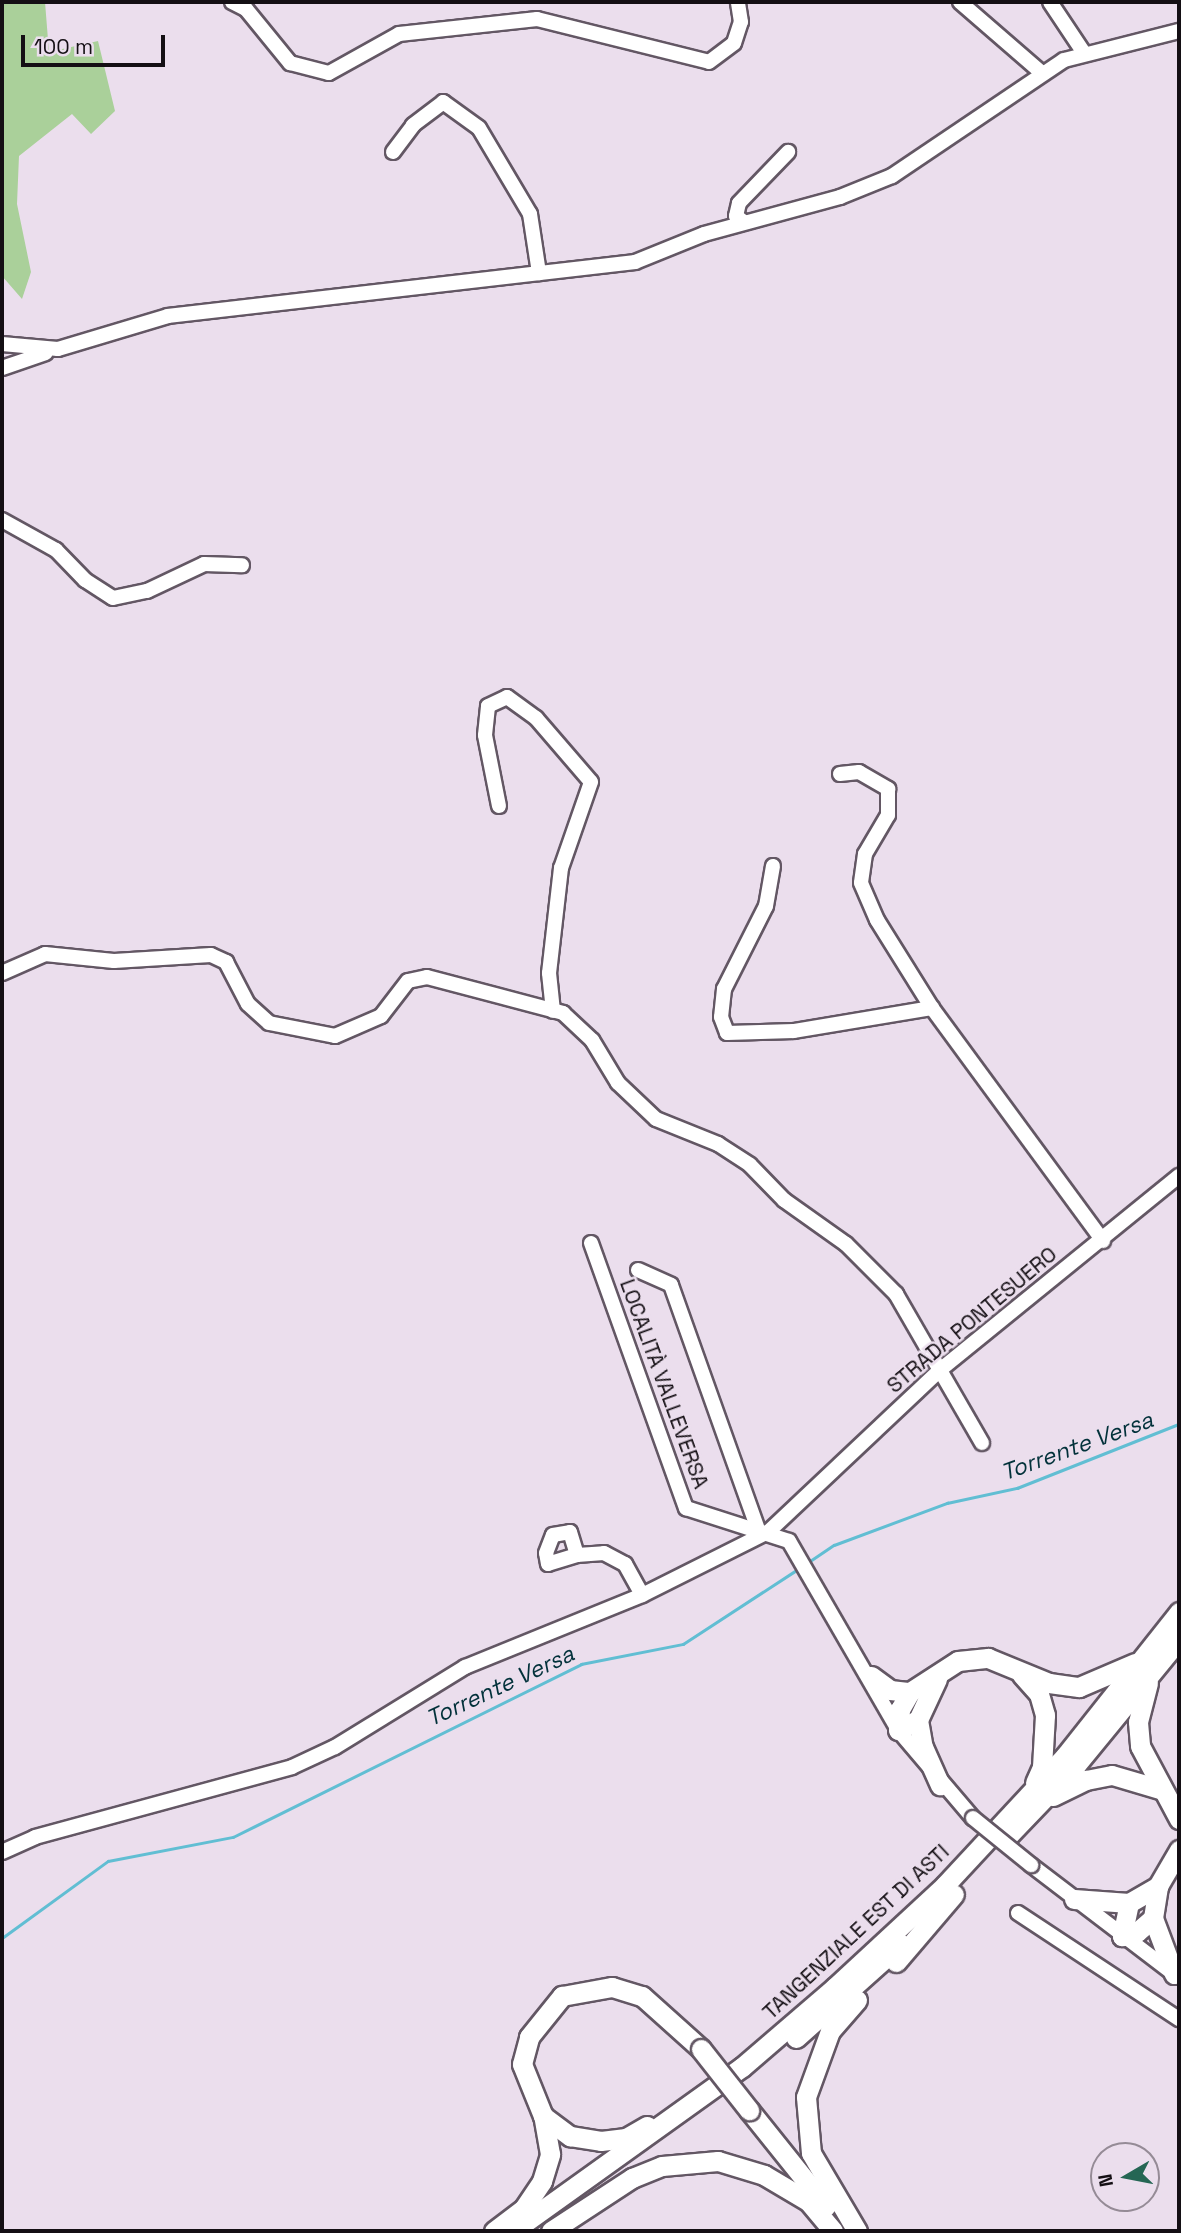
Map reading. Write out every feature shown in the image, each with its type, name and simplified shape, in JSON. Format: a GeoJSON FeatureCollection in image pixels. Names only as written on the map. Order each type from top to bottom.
{"type":"FeatureCollection","features":[{"type":"Feature","properties":{"kind":"highway","name":"TANGENZIALE EST DI ASTI"},"geometry":{"type":"LineString","coordinates":[[537,2231],[751,2075],[844,1999],[954,1894],[1147,1665],[1179,1612]]}},
{"type":"Feature","properties":{"kind":"highway","name":"TANGENZIALE EST DI ASTI"},"geometry":{"type":"LineString","coordinates":[[1147,1665],[1179,1639]]}},
{"type":"Feature","properties":{"kind":"highway"},"geometry":{"type":"LineString","coordinates":[[898,1730],[900,1709],[909,1692],[958,1661],[982,1657],[1059,1686],[1079,1687],[1147,1665],[1138,1722],[1140,1746],[1160,1789],[1179,1819]]}},
{"type":"Feature","properties":{"kind":"highway"},"geometry":{"type":"LineString","coordinates":[[1017,1669],[1039,1694],[1045,1715],[1042,1767],[1035,1798]]}},
{"type":"Feature","properties":{"kind":"highway"},"geometry":{"type":"LineString","coordinates":[[940,1785],[923,1747],[918,1720],[941,1672]]}},
{"type":"Feature","properties":{"kind":"highway"},"geometry":{"type":"LineString","coordinates":[[871,1676],[890,1690],[909,1692]]}},
{"type":"Feature","properties":{"kind":"highway"},"geometry":{"type":"LineString","coordinates":[[898,1730],[918,1720]]}},
{"type":"Feature","properties":{"kind":"highway"},"geometry":{"type":"LineString","coordinates":[[1035,1798],[1086,1780],[1112,1775],[1160,1789]]}},
{"type":"Feature","properties":{"kind":"highway","name":"TANGENZIALE EST DI ASTI"},"geometry":{"type":"LineString","coordinates":[[513,2231],[742,2067],[944,1885],[1035,1798]]}},
{"type":"Feature","properties":{"kind":"highway"},"geometry":{"type":"LineString","coordinates":[[1177,1975],[1153,1918],[1158,1886],[1179,1850]]}},
{"type":"Feature","properties":{"kind":"highway"},"geometry":{"type":"LineString","coordinates":[[1074,1899],[1129,1903],[1158,1886]]}},
{"type":"Feature","properties":{"kind":"highway"},"geometry":{"type":"LineString","coordinates":[[857,2231],[811,2153],[806,2097],[814,2063],[846,2012],[923,1937],[954,1894]]}},
{"type":"Feature","properties":{"kind":"highway"},"geometry":{"type":"LineString","coordinates":[[1129,1903],[1122,1936],[1137,1933],[1153,1918]]}},
{"type":"Feature","properties":{"kind":"highway"},"geometry":{"type":"LineString","coordinates":[[494,2231],[524,2208],[542,2181],[550,2154],[543,2116],[522,2064],[529,2037],[562,1996],[612,1986],[642,1996],[701,2049],[846,2231]]}},
{"type":"Feature","properties":{"kind":"highway"},"geometry":{"type":"LineString","coordinates":[[543,2116],[570,2136],[601,2141],[626,2138],[705,2084],[742,2067]]}},
{"type":"Feature","properties":{"kind":"highway"},"geometry":{"type":"LineString","coordinates":[[551,2231],[632,2178],[662,2166],[718,2161],[764,2175],[808,2201],[833,2231]]}},
{"type":"Feature","properties":{"kind":"street"},"geometry":{"type":"LineString","coordinates":[[232,2],[246,9],[290,63],[329,73],[376,42],[400,34],[537,19],[709,62],[734,43],[741,22],[738,2]]}},
{"type":"Feature","properties":{"kind":"street"},"geometry":{"type":"LineString","coordinates":[[960,2],[1042,72]]}},
{"type":"Feature","properties":{"kind":"street"},"geometry":{"type":"LineString","coordinates":[[1050,2],[1084,53]]}},
{"type":"Feature","properties":{"kind":"street"},"geometry":{"type":"LineString","coordinates":[[2,368],[168,316],[635,262],[744,222],[839,197],[892,176],[1042,72],[1084,53],[1179,31]]}},
{"type":"Feature","properties":{"kind":"street"},"geometry":{"type":"LineString","coordinates":[[393,152],[413,125],[443,102],[479,128],[530,214],[539,273]]}},
{"type":"Feature","properties":{"kind":"street"},"geometry":{"type":"LineString","coordinates":[[744,222],[736,216],[739,203],[788,152]]}},
{"type":"Feature","properties":{"kind":"street"},"geometry":{"type":"LineString","coordinates":[[2,344],[37,350],[67,346]]}},
{"type":"Feature","properties":{"kind":"street"},"geometry":{"type":"LineString","coordinates":[[2,520],[56,550],[85,580],[113,598],[147,591],[204,564],[242,565]]}},
{"type":"Feature","properties":{"kind":"street"},"geometry":{"type":"LineString","coordinates":[[499,806],[485,735],[488,706],[507,697],[537,718],[592,782],[561,868],[549,973],[553,1011]]}},
{"type":"Feature","properties":{"kind":"street"},"geometry":{"type":"LineString","coordinates":[[840,774],[859,772],[888,789],[888,815],[864,853],[861,883],[877,920],[932,1007],[1102,1241]]}},
{"type":"Feature","properties":{"kind":"street"},"geometry":{"type":"LineString","coordinates":[[774,866],[766,906],[724,989],[721,1017],[727,1033],[794,1031],[932,1007]]}},
{"type":"Feature","properties":{"kind":"street"},"geometry":{"type":"LineString","coordinates":[[2,973],[45,954],[114,961],[211,955],[226,962],[248,1004],[269,1023],[335,1037],[381,1016],[408,981],[427,976],[553,1011],[592,1040],[618,1083],[656,1119],[718,1144],[846,1244],[896,1294],[982,1443]]}},
{"type":"Feature","properties":{"kind":"street","name":"STRADA PONTESUERO"},"geometry":{"type":"LineString","coordinates":[[2,1852],[35,1837],[292,1767],[335,1747],[465,1667],[642,1595],[763,1531],[940,1370],[1179,1176]]}},
{"type":"Feature","properties":{"kind":"street","name":"LOCALITÀ VALLEVERSA"},"geometry":{"type":"LineString","coordinates":[[592,1244],[686,1508],[763,1531]]}},
{"type":"Feature","properties":{"kind":"street","name":"LOCALITÀ VALLEVERSA"},"geometry":{"type":"LineString","coordinates":[[638,1270],[671,1286],[763,1531]]}},
{"type":"Feature","properties":{"kind":"street"},"geometry":{"type":"LineString","coordinates":[[763,1531],[789,1541],[871,1676],[898,1730],[940,1785],[973,1818],[1031,1865],[1177,1975]]}},
{"type":"Feature","properties":{"kind":"street"},"geometry":{"type":"LineString","coordinates":[[577,1555],[604,1553],[625,1564],[642,1595]]}},
{"type":"Feature","properties":{"kind":"street"},"geometry":{"type":"LineString","coordinates":[[1018,1913],[1179,2019]]}},
{"type":"Feature","properties":{"kind":"green space"},"geometry":{"type":"Polygon","coordinates":[[[2,2],[45,2],[49,52],[98,41],[115,111],[91,134],[72,114],[19,156],[17,204],[31,272],[22,299],[2,276],[2,2]]]}},
{"type":"Feature","properties":{"kind":"waterway","name":"Torrente Versa"},"geometry":{"type":"LineString","coordinates":[[807,1563],[834,1545],[947,1503],[1017,1488],[1179,1424]]}},
{"type":"Feature","properties":{"kind":"waterway","name":"Torrente Versa"},"geometry":{"type":"LineString","coordinates":[[2,1938],[108,1861],[233,1837],[581,1664],[683,1644],[798,1569]]}}]}
